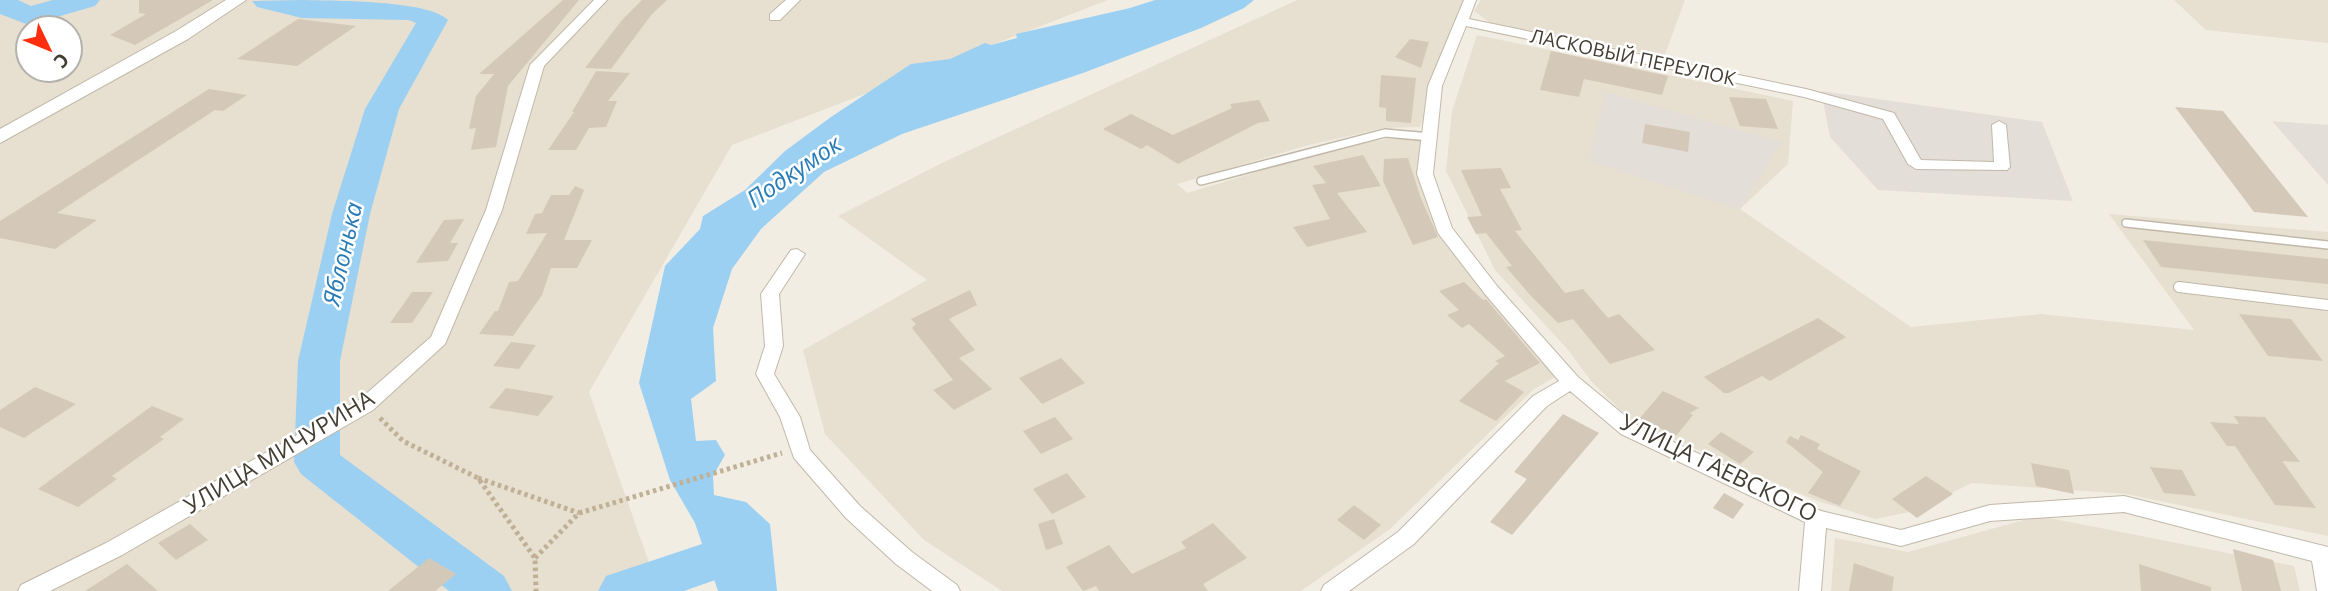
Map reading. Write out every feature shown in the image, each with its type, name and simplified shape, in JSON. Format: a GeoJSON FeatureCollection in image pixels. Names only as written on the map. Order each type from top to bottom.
{"type":"FeatureCollection","features":[{"type":"Feature","properties":{"kind":"street"},"geometry":{"type":"LineString","coordinates":[[0,137],[182,35],[238,0]]}},
{"type":"Feature","properties":{"kind":"street","name":"УЛИЦА МИЧУРИНА"},"geometry":{"type":"LineString","coordinates":[[29,591],[114,549],[366,405],[439,340],[494,211],[537,65],[601,0]]}},
{"type":"Feature","properties":{"kind":"street"},"geometry":{"type":"LineString","coordinates":[[775,17],[794,0]]}},
{"type":"Feature","properties":{"kind":"street","name":"УЛИЦА ГАЕВСКОГО"},"geometry":{"type":"LineString","coordinates":[[1470,0],[1435,86],[1425,174],[1444,229],[1491,290],[1571,382],[1628,429],[1816,518],[1901,538],[1990,513],[2124,504],[2325,556]]}},
{"type":"Feature","properties":{"kind":"street","name":"ЛАСКОВЫЙ ПЕРЕУЛОК"},"geometry":{"type":"LineString","coordinates":[[1460,21],[1806,93],[1889,116],[1916,164],[2001,167],[1999,125]]}},
{"type":"Feature","properties":{"kind":"street"},"geometry":{"type":"LineString","coordinates":[[797,254],[770,294],[774,346],[765,374],[790,417],[801,453],[853,512],[904,558],[949,591]]}},
{"type":"Feature","properties":{"kind":"street"},"geometry":{"type":"LineString","coordinates":[[1332,591],[1406,538],[1540,401],[1571,382]]}},
{"type":"Feature","properties":{"kind":"street"},"geometry":{"type":"LineString","coordinates":[[1810,591],[1816,518]]}},
{"type":"Feature","properties":{"kind":"street"},"geometry":{"type":"LineString","coordinates":[[2325,556],[2328,591]]}},
{"type":"Feature","properties":{"kind":"lane"},"geometry":{"type":"LineString","coordinates":[[1200,181],[1385,133],[1430,137]]}},
{"type":"Feature","properties":{"kind":"lane"},"geometry":{"type":"LineString","coordinates":[[2126,223],[2328,245]]}},
{"type":"Feature","properties":{"kind":"lane"},"geometry":{"type":"LineString","coordinates":[[2179,287],[2328,305]]}},
{"type":"Feature","properties":{"kind":"path"},"geometry":{"type":"LineString","coordinates":[[366,405],[403,441],[478,478],[579,513]]}},
{"type":"Feature","properties":{"kind":"path"},"geometry":{"type":"LineString","coordinates":[[535,558],[579,513],[800,447]]}},
{"type":"Feature","properties":{"kind":"path"},"geometry":{"type":"LineString","coordinates":[[478,478],[535,558],[536,591]]}},
{"type":"Feature","properties":{"kind":"shaded area"},"geometry":{"type":"Polygon","coordinates":[[[0,0],[1108,0],[732,145],[589,392],[659,591],[0,591],[0,0]]]}},
{"type":"Feature","properties":{"kind":"shaded area"},"geometry":{"type":"Polygon","coordinates":[[[1297,0],[1465,0],[1420,127],[1384,128],[1305,146],[1177,184],[1187,193],[1334,149],[1387,139],[1421,139],[1421,173],[1437,229],[1558,375],[1534,389],[1390,529],[1301,591],[1002,591],[924,540],[825,434],[803,350],[927,280],[838,216],[946,161],[1297,0]]]}},
{"type":"Feature","properties":{"kind":"shaded area"},"geometry":{"type":"Polygon","coordinates":[[[1481,0],[1685,0],[1664,57],[1492,24],[1474,11],[1481,0]]]}},
{"type":"Feature","properties":{"kind":"shaded area"},"geometry":{"type":"Polygon","coordinates":[[[2174,0],[2328,0],[2328,43],[2206,30],[2174,0]]]}},
{"type":"Feature","properties":{"kind":"shaded area"},"geometry":{"type":"Polygon","coordinates":[[[1477,35],[1793,101],[1788,164],[1740,209],[1911,327],[2041,314],[2194,330],[2109,214],[2328,232],[2328,536],[2126,494],[1972,483],[1915,511],[1875,519],[1815,500],[1633,422],[1591,381],[1569,351],[1495,270],[1446,171],[1452,111],[1477,35]]]}},
{"type":"Feature","properties":{"kind":"shaded area"},"geometry":{"type":"Polygon","coordinates":[[[1821,91],[2042,122],[2073,201],[1878,190],[1830,137],[1821,91]]]}},
{"type":"Feature","properties":{"kind":"shaded area"},"geometry":{"type":"Polygon","coordinates":[[[1605,92],[1782,142],[1740,210],[1589,161],[1605,92]]]}},
{"type":"Feature","properties":{"kind":"shaded area"},"geometry":{"type":"Polygon","coordinates":[[[2272,121],[2328,125],[2328,185],[2272,121]]]}},
{"type":"Feature","properties":{"kind":"shaded area"},"geometry":{"type":"Polygon","coordinates":[[[2039,516],[2294,566],[2300,591],[1831,591],[1835,538],[1908,552],[2039,516]]]}},
{"type":"Feature","properties":{"kind":"water","name":"Подкумок"},"geometry":{"type":"Polygon","coordinates":[[[1155,0],[1254,0],[1244,8],[1201,28],[1083,73],[902,134],[824,172],[761,229],[732,269],[713,328],[716,381],[691,399],[696,441],[716,440],[725,455],[713,476],[714,495],[746,502],[770,524],[777,591],[718,591],[695,523],[670,480],[639,383],[665,266],[700,229],[703,216],[745,190],[785,151],[831,117],[911,64],[950,59],[985,43],[991,45],[1017,38],[1016,34],[1155,0]]]}},
{"type":"Feature","properties":{"kind":"building"},"geometry":{"type":"Polygon","coordinates":[[[139,0],[213,0],[135,45],[110,35],[146,14],[139,13],[139,0]]]}},
{"type":"Feature","properties":{"kind":"building"},"geometry":{"type":"Polygon","coordinates":[[[563,0],[579,0],[508,86],[496,147],[471,150],[476,128],[469,129],[476,96],[494,74],[479,74],[563,0]]]}},
{"type":"Feature","properties":{"kind":"building"},"geometry":{"type":"Polygon","coordinates":[[[642,0],[667,0],[652,14],[611,69],[585,68],[622,20],[642,0]]]}},
{"type":"Feature","properties":{"kind":"building"},"geometry":{"type":"Polygon","coordinates":[[[298,19],[356,26],[297,66],[237,59],[298,19]]]}},
{"type":"Feature","properties":{"kind":"building"},"geometry":{"type":"Polygon","coordinates":[[[1410,39],[1429,42],[1421,68],[1395,57],[1410,39]]]}},
{"type":"Feature","properties":{"kind":"building"},"geometry":{"type":"Polygon","coordinates":[[[1551,51],[1668,76],[1662,95],[1584,79],[1579,97],[1540,90],[1551,51]]]}},
{"type":"Feature","properties":{"kind":"building"},"geometry":{"type":"Polygon","coordinates":[[[596,71],[630,73],[608,101],[617,101],[606,127],[589,128],[576,150],[548,150],[574,112],[596,71]]]}},
{"type":"Feature","properties":{"kind":"building"},"geometry":{"type":"Polygon","coordinates":[[[1381,75],[1416,78],[1411,123],[1386,121],[1386,108],[1379,107],[1381,75]]]}},
{"type":"Feature","properties":{"kind":"building"},"geometry":{"type":"Polygon","coordinates":[[[209,89],[247,95],[223,111],[215,110],[57,213],[97,220],[55,249],[0,238],[0,221],[209,89]]]}},
{"type":"Feature","properties":{"kind":"building"},"geometry":{"type":"Polygon","coordinates":[[[1729,97],[1766,99],[1778,129],[1740,126],[1729,97]]]}},
{"type":"Feature","properties":{"kind":"building"},"geometry":{"type":"Polygon","coordinates":[[[1259,100],[1270,121],[1258,123],[1178,164],[1147,145],[1141,149],[1103,129],[1131,114],[1173,135],[1232,108],[1230,104],[1259,100]]]}},
{"type":"Feature","properties":{"kind":"building"},"geometry":{"type":"Polygon","coordinates":[[[2175,107],[2223,111],[2308,217],[2254,212],[2175,107]]]}},
{"type":"Feature","properties":{"kind":"building"},"geometry":{"type":"Polygon","coordinates":[[[1645,124],[1690,132],[1688,152],[1642,143],[1645,124]]]}},
{"type":"Feature","properties":{"kind":"building"},"geometry":{"type":"Polygon","coordinates":[[[1363,155],[1381,186],[1337,193],[1367,232],[1307,247],[1293,227],[1330,219],[1312,185],[1326,183],[1313,166],[1363,155]]]}},
{"type":"Feature","properties":{"kind":"building"},"geometry":{"type":"Polygon","coordinates":[[[1408,158],[1420,196],[1438,237],[1413,245],[1383,181],[1384,159],[1408,158]]]}},
{"type":"Feature","properties":{"kind":"building"},"geometry":{"type":"Polygon","coordinates":[[[1501,168],[1511,188],[1500,189],[1522,230],[1515,231],[1565,293],[1583,289],[1608,318],[1619,314],[1655,350],[1610,364],[1573,319],[1558,323],[1531,296],[1506,267],[1512,266],[1486,233],[1476,234],[1467,217],[1482,216],[1461,170],[1501,168]]]}},
{"type":"Feature","properties":{"kind":"building"},"geometry":{"type":"Polygon","coordinates":[[[575,186],[584,190],[564,240],[592,240],[577,268],[551,268],[542,295],[513,336],[479,334],[495,311],[498,311],[509,282],[518,281],[547,233],[526,234],[535,214],[542,213],[551,195],[569,195],[575,186]]]}},
{"type":"Feature","properties":{"kind":"building"},"geometry":{"type":"Polygon","coordinates":[[[464,219],[450,243],[458,243],[448,261],[416,263],[444,220],[464,219]]]}},
{"type":"Feature","properties":{"kind":"building"},"geometry":{"type":"Polygon","coordinates":[[[2143,240],[2328,259],[2328,284],[2161,267],[2143,240]]]}},
{"type":"Feature","properties":{"kind":"building"},"geometry":{"type":"Polygon","coordinates":[[[1464,282],[1483,300],[1486,299],[1540,363],[1505,381],[1524,392],[1496,421],[1459,401],[1499,363],[1495,361],[1505,356],[1469,324],[1462,328],[1447,315],[1459,310],[1439,291],[1464,282]]]}},
{"type":"Feature","properties":{"kind":"building"},"geometry":{"type":"Polygon","coordinates":[[[970,290],[977,305],[949,319],[975,350],[959,358],[992,389],[954,410],[933,390],[953,380],[912,328],[916,324],[911,319],[970,290]]]}},
{"type":"Feature","properties":{"kind":"building"},"geometry":{"type":"Polygon","coordinates":[[[412,292],[433,292],[412,323],[390,323],[412,292]]]}},
{"type":"Feature","properties":{"kind":"building"},"geometry":{"type":"Polygon","coordinates":[[[2239,314],[2291,319],[2323,361],[2268,356],[2239,314]]]}},
{"type":"Feature","properties":{"kind":"building"},"geometry":{"type":"Polygon","coordinates":[[[1818,318],[1846,337],[1770,381],[1762,376],[1724,393],[1704,377],[1818,318]]]}},
{"type":"Feature","properties":{"kind":"building"},"geometry":{"type":"Polygon","coordinates":[[[511,342],[536,345],[519,369],[493,366],[511,342]]]}},
{"type":"Feature","properties":{"kind":"building"},"geometry":{"type":"Polygon","coordinates":[[[1061,358],[1085,383],[1042,404],[1019,378],[1061,358]]]}},
{"type":"Feature","properties":{"kind":"building"},"geometry":{"type":"Polygon","coordinates":[[[35,387],[76,404],[24,438],[0,427],[0,410],[35,387]]]}},
{"type":"Feature","properties":{"kind":"building"},"geometry":{"type":"Polygon","coordinates":[[[506,388],[554,396],[538,416],[489,408],[506,388]]]}},
{"type":"Feature","properties":{"kind":"building"},"geometry":{"type":"Polygon","coordinates":[[[1663,391],[1699,408],[1690,413],[1693,415],[1676,436],[1640,418],[1663,391]]]}},
{"type":"Feature","properties":{"kind":"building"},"geometry":{"type":"Polygon","coordinates":[[[152,406],[184,419],[160,437],[164,439],[112,476],[117,479],[78,507],[38,489],[152,406]]]}},
{"type":"Feature","properties":{"kind":"building"},"geometry":{"type":"Polygon","coordinates":[[[1563,414],[1599,433],[1512,535],[1490,522],[1527,479],[1514,472],[1563,414]]]}},
{"type":"Feature","properties":{"kind":"building"},"geometry":{"type":"Polygon","coordinates":[[[2234,416],[2265,417],[2300,462],[2282,461],[2316,508],[2275,505],[2235,446],[2227,446],[2210,422],[2239,424],[2234,416]]]}},
{"type":"Feature","properties":{"kind":"building"},"geometry":{"type":"Polygon","coordinates":[[[1055,417],[1073,439],[1041,454],[1023,431],[1055,417]]]}},
{"type":"Feature","properties":{"kind":"building"},"geometry":{"type":"Polygon","coordinates":[[[1721,432],[1754,452],[1740,464],[1708,444],[1721,432]]]}},
{"type":"Feature","properties":{"kind":"building"},"geometry":{"type":"Polygon","coordinates":[[[1801,435],[1820,444],[1817,449],[1861,471],[1840,506],[1808,493],[1823,472],[1786,442],[1790,436],[1798,440],[1801,435]]]}},
{"type":"Feature","properties":{"kind":"building"},"geometry":{"type":"Polygon","coordinates":[[[2031,463],[2069,470],[2074,494],[2036,486],[2031,463]]]}},
{"type":"Feature","properties":{"kind":"building"},"geometry":{"type":"Polygon","coordinates":[[[2150,467],[2182,470],[2196,496],[2164,493],[2150,467]]]}},
{"type":"Feature","properties":{"kind":"building"},"geometry":{"type":"Polygon","coordinates":[[[1067,473],[1086,497],[1052,514],[1033,489],[1067,473]]]}},
{"type":"Feature","properties":{"kind":"building"},"geometry":{"type":"Polygon","coordinates":[[[1926,476],[1953,494],[1917,518],[1892,499],[1926,476]]]}},
{"type":"Feature","properties":{"kind":"building"},"geometry":{"type":"Polygon","coordinates":[[[1724,493],[1744,504],[1733,519],[1713,508],[1724,493]]]}},
{"type":"Feature","properties":{"kind":"building"},"geometry":{"type":"Polygon","coordinates":[[[1354,505],[1381,525],[1364,540],[1337,520],[1354,505]]]}},
{"type":"Feature","properties":{"kind":"building"},"geometry":{"type":"Polygon","coordinates":[[[1054,519],[1063,544],[1046,550],[1038,524],[1054,519]]]}},
{"type":"Feature","properties":{"kind":"building"},"geometry":{"type":"Polygon","coordinates":[[[1213,523],[1247,558],[1203,584],[1208,591],[1099,591],[1096,586],[1083,591],[1066,567],[1109,545],[1132,574],[1186,548],[1181,542],[1213,523]]]}},
{"type":"Feature","properties":{"kind":"building"},"geometry":{"type":"Polygon","coordinates":[[[190,524],[208,540],[176,560],[158,543],[190,524]]]}},
{"type":"Feature","properties":{"kind":"building"},"geometry":{"type":"Polygon","coordinates":[[[2233,549],[2273,560],[2281,591],[2242,591],[2233,549]]]}},
{"type":"Feature","properties":{"kind":"building"},"geometry":{"type":"Polygon","coordinates":[[[429,558],[456,574],[435,591],[388,591],[429,558]]]}},
{"type":"Feature","properties":{"kind":"building"},"geometry":{"type":"Polygon","coordinates":[[[1854,563],[1894,577],[1892,591],[1849,591],[1854,563]]]}},
{"type":"Feature","properties":{"kind":"building"},"geometry":{"type":"Polygon","coordinates":[[[127,564],[158,591],[85,591],[127,564]]]}},
{"type":"Feature","properties":{"kind":"building"},"geometry":{"type":"Polygon","coordinates":[[[2139,564],[2211,587],[2211,591],[2141,591],[2139,564]]]}},
{"type":"Feature","properties":{"kind":"waterway","name":"Яблонька"},"geometry":{"type":"LineString","coordinates":[[0,3],[29,16],[85,0]]}},
{"type":"Feature","properties":{"kind":"waterway","name":"Яблонька"},"geometry":{"type":"LineString","coordinates":[[267,1],[302,9],[415,11],[433,20],[382,109],[351,214],[319,361],[317,462],[486,591]]}},
{"type":"Feature","properties":{"kind":"waterway","name":"Яблонька"},"geometry":{"type":"LineString","coordinates":[[624,591],[720,558]]}}]}
